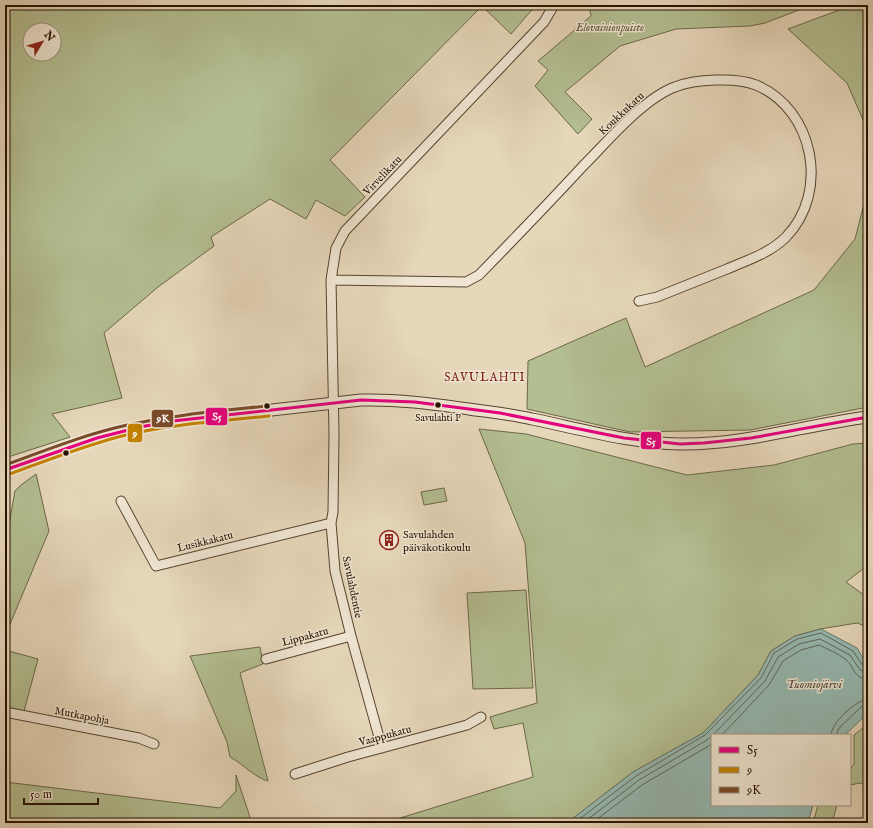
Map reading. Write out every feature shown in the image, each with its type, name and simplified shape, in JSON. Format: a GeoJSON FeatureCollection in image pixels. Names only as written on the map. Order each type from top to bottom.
{"type":"FeatureCollection","features":[{"type":"Feature","properties":{"kind":"street","name":"Virvelikatu"},"geometry":{"type":"LineString","coordinates":[[333,404],[331,280],[336,248],[345,231],[544,22],[554,5]]}},
{"type":"Feature","properties":{"kind":"street","name":"Koukkukatu"},"geometry":{"type":"LineString","coordinates":[[331,280],[466,282],[479,275],[603,146],[648,102],[676,86],[705,80],[745,81],[770,92],[783,103],[800,125],[809,151],[812,167],[809,196],[803,213],[795,227],[775,247],[765,253],[657,297],[639,301]]}},
{"type":"Feature","properties":{"kind":"street"},"geometry":{"type":"LineString","coordinates":[[5,470],[97,438],[140,427],[173,421],[361,400],[389,400],[430,403],[531,418],[619,438],[680,444],[720,443],[756,438],[838,421],[868,417]]}},
{"type":"Feature","properties":{"kind":"street","name":"Savulahdentie"},"geometry":{"type":"LineString","coordinates":[[333,404],[333,512],[331,523],[335,571],[351,636],[382,748]]}},
{"type":"Feature","properties":{"kind":"street","name":"Lusikkakatu"},"geometry":{"type":"LineString","coordinates":[[121,501],[156,566],[331,523]]}},
{"type":"Feature","properties":{"kind":"street","name":"Lippakatu"},"geometry":{"type":"LineString","coordinates":[[266,659],[351,636]]}},
{"type":"Feature","properties":{"kind":"street","name":"Mutkapohja"},"geometry":{"type":"LineString","coordinates":[[5,712],[139,738],[154,744]]}},
{"type":"Feature","properties":{"kind":"street","name":"Vaappukatu"},"geometry":{"type":"LineString","coordinates":[[295,774],[467,725],[481,717]]}},
{"type":"Feature","properties":{"kind":"green space"},"geometry":{"type":"Polygon","coordinates":[[[5,5],[536,5],[511,34],[482,6],[330,160],[365,197],[345,216],[316,200],[306,219],[270,199],[211,237],[214,246],[158,287],[104,333],[122,398],[52,414],[70,437],[5,458],[5,5]]]}},
{"type":"Feature","properties":{"kind":"green space","name":"Elovainionpuisto"},"geometry":{"type":"Polygon","coordinates":[[[589,5],[812,5],[765,23],[750,26],[676,29],[620,46],[565,92],[592,119],[578,134],[535,86],[548,70],[538,61],[591,16],[589,5]]]}},
{"type":"Feature","properties":{"kind":"green space"},"geometry":{"type":"Polygon","coordinates":[[[849,5],[868,5],[868,139],[867,129],[847,83],[788,29],[849,5]]]}},
{"type":"Feature","properties":{"kind":"green space"},"geometry":{"type":"Polygon","coordinates":[[[868,188],[868,407],[750,430],[630,432],[527,409],[528,361],[626,318],[645,367],[814,290],[855,239],[868,188]]]}},
{"type":"Feature","properties":{"kind":"green space"},"geometry":{"type":"Polygon","coordinates":[[[479,429],[526,434],[687,475],[774,465],[853,444],[868,443],[868,565],[846,582],[868,598],[868,627],[857,623],[820,629],[795,636],[771,651],[758,675],[703,733],[633,772],[567,823],[384,823],[533,777],[523,723],[494,729],[490,717],[537,703],[525,543],[479,429]]]}},
{"type":"Feature","properties":{"kind":"green space"},"geometry":{"type":"Polygon","coordinates":[[[36,474],[49,531],[5,636],[5,547],[15,491],[36,474]]]}},
{"type":"Feature","properties":{"kind":"green space"},"geometry":{"type":"Polygon","coordinates":[[[444,488],[447,501],[424,505],[421,492],[444,488]]]}},
{"type":"Feature","properties":{"kind":"green space"},"geometry":{"type":"Polygon","coordinates":[[[526,590],[533,688],[473,689],[467,593],[526,590]]]}},
{"type":"Feature","properties":{"kind":"green space"},"geometry":{"type":"Polygon","coordinates":[[[260,647],[263,664],[240,673],[268,781],[258,777],[230,757],[227,742],[190,656],[260,647]]]}},
{"type":"Feature","properties":{"kind":"green space"},"geometry":{"type":"Polygon","coordinates":[[[5,650],[38,659],[24,711],[5,707],[5,650]]]}},
{"type":"Feature","properties":{"kind":"green space"},"geometry":{"type":"Polygon","coordinates":[[[868,724],[868,786],[860,783],[851,785],[851,768],[854,764],[854,735],[868,724]]]}},
{"type":"Feature","properties":{"kind":"green space"},"geometry":{"type":"Polygon","coordinates":[[[236,775],[252,823],[5,823],[5,782],[220,808],[236,791],[236,775]]]}},
{"type":"Feature","properties":{"kind":"green space"},"geometry":{"type":"Polygon","coordinates":[[[818,806],[837,806],[832,823],[813,823],[818,806]]]}},
{"type":"Feature","properties":{"kind":"water","name":"Tuomiojärvi"},"geometry":{"type":"Polygon","coordinates":[[[821,629],[857,648],[868,666],[868,703],[866,715],[846,734],[711,734],[711,806],[813,806],[808,823],[567,823],[633,772],[703,733],[758,675],[771,651],[795,636],[821,629]]]}},
{"type":"Feature","properties":{"kind":"transit line","name":"S5"},"geometry":{"type":"LineString","coordinates":[[5,470],[97,438],[140,427],[173,421],[361,400],[415,402],[500,413],[624,438],[680,444],[751,438],[868,417]]}},
{"type":"Feature","properties":{"kind":"transit line","name":"9K"},"geometry":{"type":"LineString","coordinates":[[5,465],[78,439],[123,426],[177,416],[267,406]]}},
{"type":"Feature","properties":{"kind":"transit line","name":"9"},"geometry":{"type":"LineString","coordinates":[[7,475],[81,448],[126,435],[179,425],[269,416]]}},
{"type":"Feature","properties":{"kind":"place","name":"Savulahti P"},"geometry":{"type":"Point","coordinates":[438,405]}},
{"type":"Feature","properties":{"kind":"place","name":"Savulahden päiväkotikoulu"},"geometry":{"type":"Point","coordinates":[389,540]}},
{"type":"Feature","properties":{"kind":"district","name":"SAVULAHTI"},"geometry":{"type":"Point","coordinates":[485,377]}}]}
